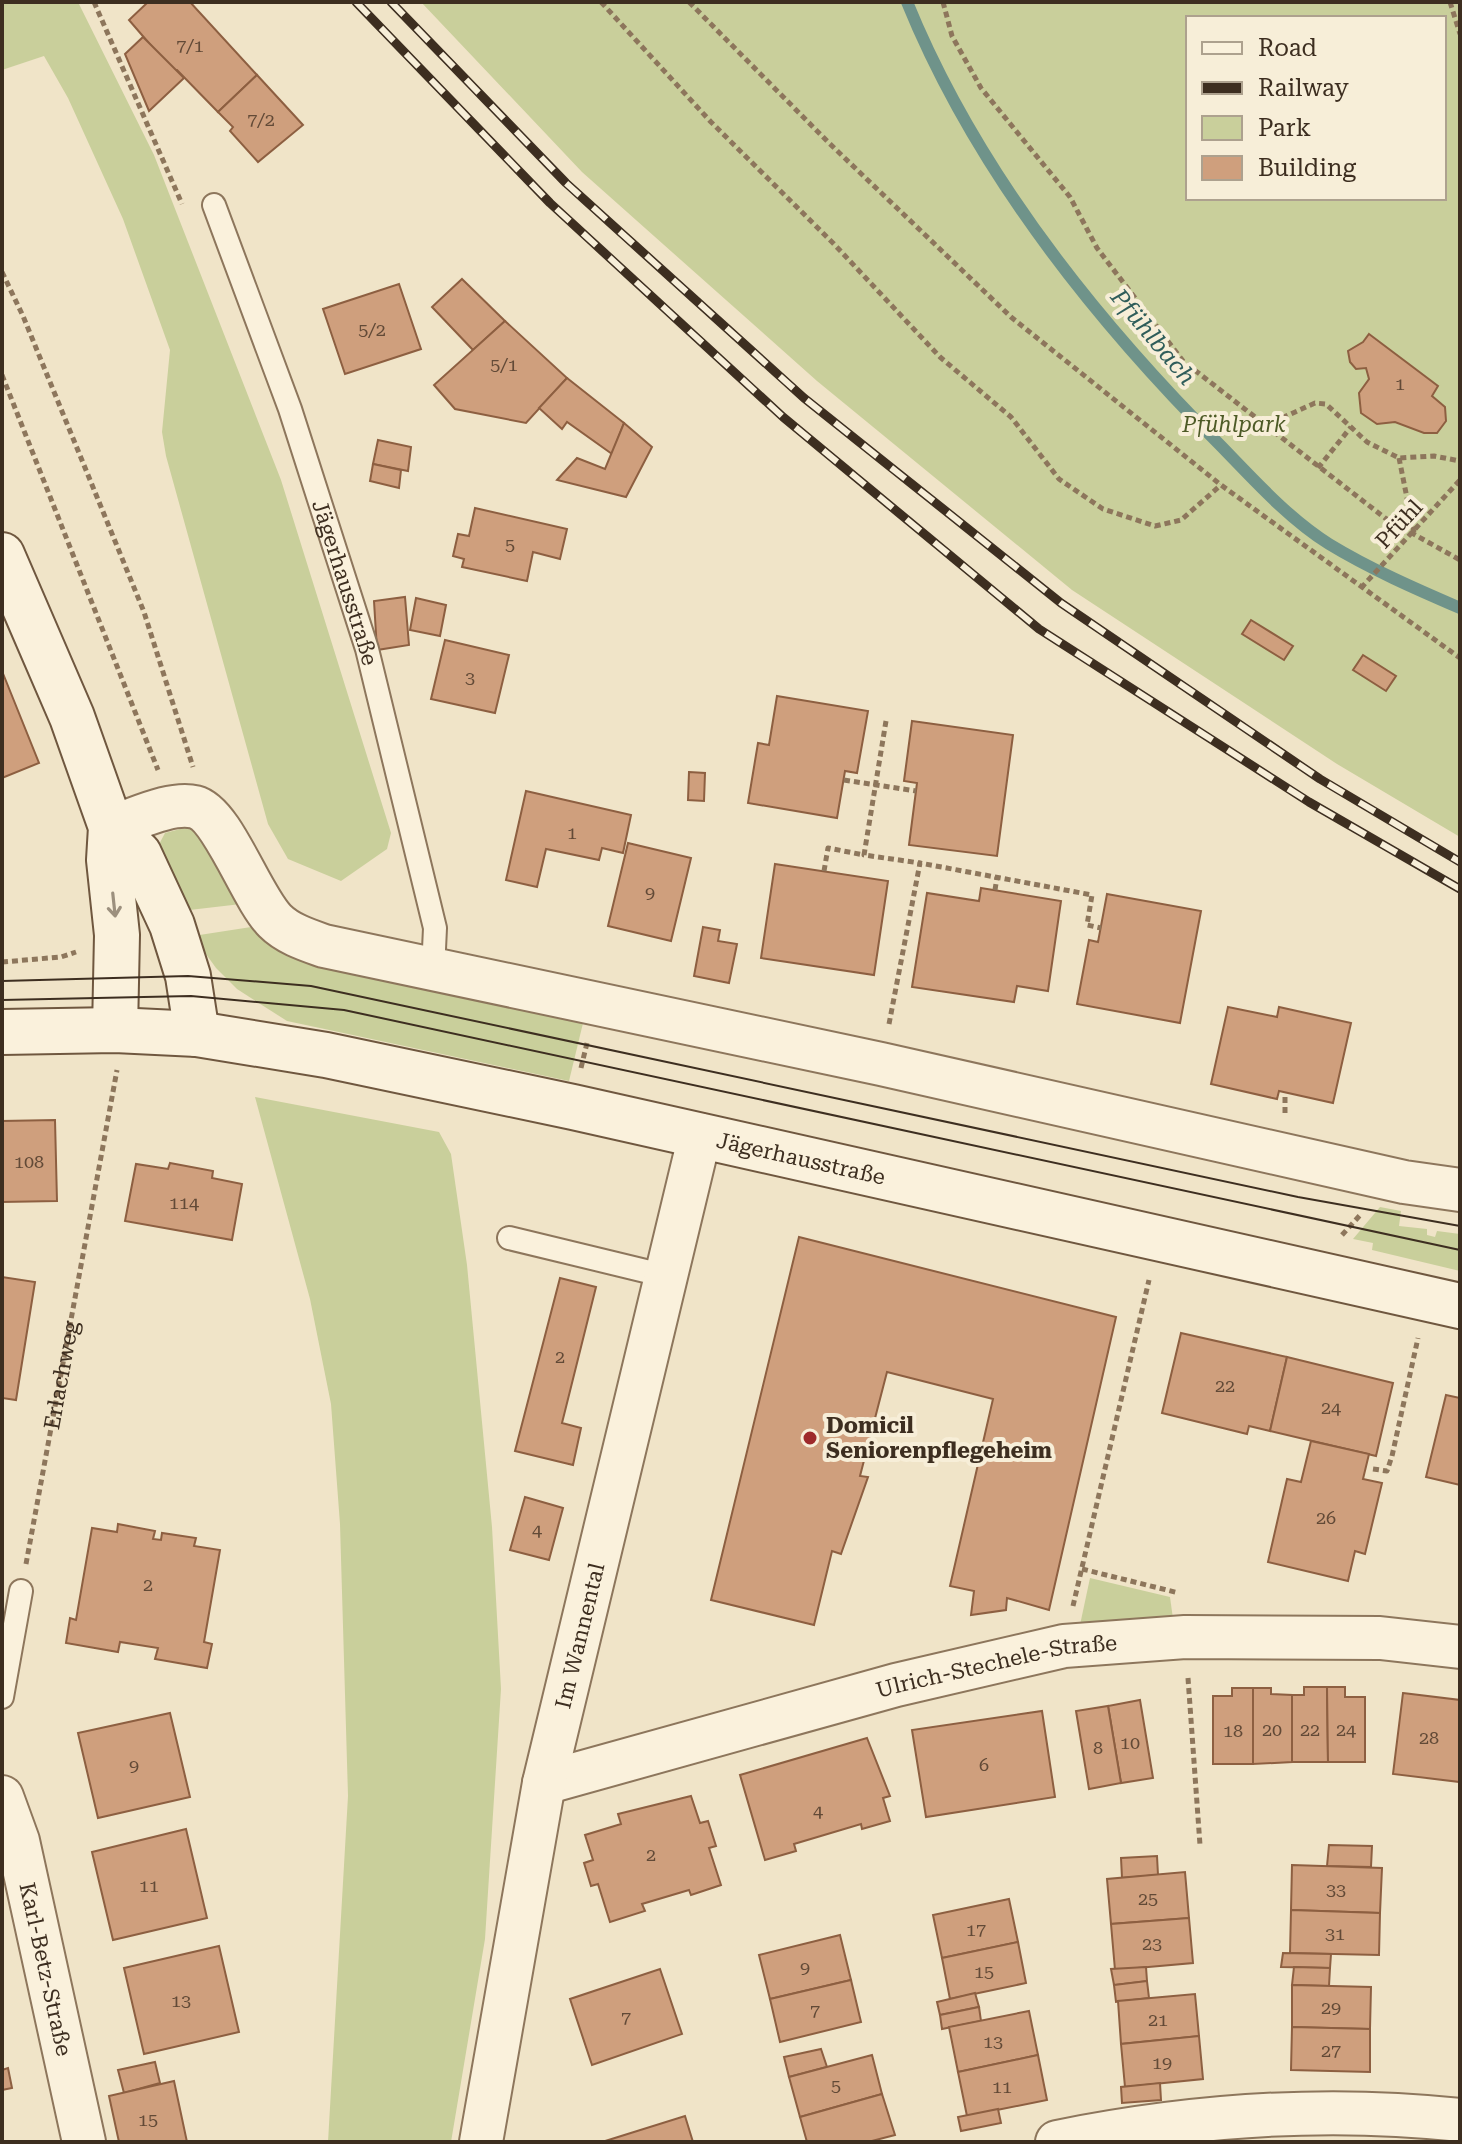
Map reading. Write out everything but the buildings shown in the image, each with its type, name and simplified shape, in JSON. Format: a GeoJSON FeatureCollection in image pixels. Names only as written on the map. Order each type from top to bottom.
{"type":"FeatureCollection","features":[{"type":"Feature","properties":{"kind":"street"},"geometry":{"type":"LineString","coordinates":[[2,555],[72,717],[111,827],[109,860],[125,1038]]}},
{"type":"Feature","properties":{"kind":"street"},"geometry":{"type":"LineString","coordinates":[[111,827],[183,807],[208,815],[255,895],[279,925],[324,946],[881,1064],[1365,1173],[1460,1190]]}},
{"type":"Feature","properties":{"kind":"street"},"geometry":{"type":"LineString","coordinates":[[111,827],[139,854],[172,925],[188,976],[197,1034]]}},
{"type":"Feature","properties":{"kind":"street","name":"Jägerhausstraße"},"geometry":{"type":"LineString","coordinates":[[2,1032],[125,1038],[197,1034],[326,1055],[700,1135],[1443,1302]]}},
{"type":"Feature","properties":{"kind":"street","name":"Im Wannental"},"geometry":{"type":"LineString","coordinates":[[481,2142],[544,1783],[700,1135]]}},
{"type":"Feature","properties":{"kind":"street","name":"Ulrich-Stechele-Straße"},"geometry":{"type":"LineString","coordinates":[[544,1783],[896,1685],[1064,1646],[1185,1637],[1380,1638],[1460,1647]]}},
{"type":"Feature","properties":{"kind":"street","name":"Karl-Betz-Straße"},"geometry":{"type":"LineString","coordinates":[[2,1797],[18,1841],[84,2142]]}},
{"type":"Feature","properties":{"kind":"street"},"geometry":{"type":"LineString","coordinates":[[1057,2142],[1222,2115],[1394,2113],[1460,2120]]}},
{"type":"Feature","properties":{"kind":"lane","name":"Jägerhausstraße"},"geometry":{"type":"LineString","coordinates":[[214,205],[290,409],[367,649],[435,928],[433,970]]}},
{"type":"Feature","properties":{"kind":"lane"},"geometry":{"type":"LineString","coordinates":[[509,1238],[666,1276]]}},
{"type":"Feature","properties":{"kind":"lane"},"geometry":{"type":"LineString","coordinates":[[2,1697],[21,1591]]}},
{"type":"Feature","properties":{"kind":"path"},"geometry":{"type":"LineString","coordinates":[[94,2],[186,212]]}},
{"type":"Feature","properties":{"kind":"path"},"geometry":{"type":"LineString","coordinates":[[601,2],[711,122],[833,243],[940,357],[1011,417],[1059,479],[1103,509],[1155,526],[1181,520],[1221,485]]}},
{"type":"Feature","properties":{"kind":"path"},"geometry":{"type":"LineString","coordinates":[[689,2],[829,143],[1011,317],[1221,485],[1460,658]]}},
{"type":"Feature","properties":{"kind":"path"},"geometry":{"type":"LineString","coordinates":[[943,2],[952,36],[981,88],[1070,197],[1097,248],[1137,306],[1183,361],[1385,518],[1460,560]]}},
{"type":"Feature","properties":{"kind":"path"},"geometry":{"type":"LineString","coordinates":[[1450,2],[1460,34]]}},
{"type":"Feature","properties":{"kind":"path"},"geometry":{"type":"LineString","coordinates":[[2,272],[23,316],[144,612],[198,787],[183,807]]}},
{"type":"Feature","properties":{"kind":"path"},"geometry":{"type":"LineString","coordinates":[[2,375],[183,807]]}},
{"type":"Feature","properties":{"kind":"path"},"geometry":{"type":"LineString","coordinates":[[1264,426],[1315,403],[1326,404],[1367,442],[1399,458],[1434,456],[1460,461]]}},
{"type":"Feature","properties":{"kind":"path"},"geometry":{"type":"LineString","coordinates":[[1318,468],[1351,427]]}},
{"type":"Feature","properties":{"kind":"path"},"geometry":{"type":"LineString","coordinates":[[1399,458],[1414,533]]}},
{"type":"Feature","properties":{"kind":"path","name":"Pfühl"},"geometry":{"type":"LineString","coordinates":[[1361,589],[1460,480]]}},
{"type":"Feature","properties":{"kind":"path"},"geometry":{"type":"LineString","coordinates":[[864,855],[886,721]]}},
{"type":"Feature","properties":{"kind":"path"},"geometry":{"type":"LineString","coordinates":[[844,780],[916,791]]}},
{"type":"Feature","properties":{"kind":"path"},"geometry":{"type":"LineString","coordinates":[[824,871],[828,848],[1092,895],[1087,925],[1101,928]]}},
{"type":"Feature","properties":{"kind":"path"},"geometry":{"type":"LineString","coordinates":[[881,1064],[920,863]]}},
{"type":"Feature","properties":{"kind":"path"},"geometry":{"type":"LineString","coordinates":[[995,890],[997,877]]}},
{"type":"Feature","properties":{"kind":"path"},"geometry":{"type":"LineString","coordinates":[[82,963],[85,948]]}},
{"type":"Feature","properties":{"kind":"path","name":"Erlachweg"},"geometry":{"type":"LineString","coordinates":[[21,1591],[125,1038]]}},
{"type":"Feature","properties":{"kind":"path"},"geometry":{"type":"LineString","coordinates":[[1353,1282],[1361,1247],[1336,1242],[1378,1196],[1361,1192],[1365,1173]]}},
{"type":"Feature","properties":{"kind":"path"},"geometry":{"type":"LineString","coordinates":[[1064,1646],[1159,1237]]}},
{"type":"Feature","properties":{"kind":"path"},"geometry":{"type":"LineString","coordinates":[[1373,1469],[1387,1471],[1443,1302]]}},
{"type":"Feature","properties":{"kind":"path"},"geometry":{"type":"LineString","coordinates":[[1082,1569],[1179,1593],[1200,1845]]}},
{"type":"Feature","properties":{"kind":"green space"},"geometry":{"type":"Polygon","coordinates":[[[2,2],[78,2],[154,155],[281,480],[391,833],[387,849],[341,881],[288,859],[268,824],[166,456],[162,432],[170,350],[123,219],[68,98],[44,56],[2,70],[2,2]]]}},
{"type":"Feature","properties":{"kind":"green space","name":"Pfühlpark"},"geometry":{"type":"Polygon","coordinates":[[[421,2],[1460,2],[1460,837],[1337,764],[1072,590],[817,381],[582,172],[421,2]]]}},
{"type":"Feature","properties":{"kind":"green space"},"geometry":{"type":"Polygon","coordinates":[[[188,827],[199,831],[241,904],[181,911],[154,854],[165,833],[188,827]]]}},
{"type":"Feature","properties":{"kind":"green space"},"geometry":{"type":"Polygon","coordinates":[[[257,926],[584,1019],[569,1081],[287,1021],[237,989],[216,968],[193,936],[257,926]]]}},
{"type":"Feature","properties":{"kind":"green space"},"geometry":{"type":"Polygon","coordinates":[[[255,1097],[439,1132],[451,1154],[467,1265],[492,1527],[501,1689],[485,1939],[451,2142],[328,2142],[348,1796],[340,1524],[331,1404],[310,1299],[255,1097]]]}},
{"type":"Feature","properties":{"kind":"green space"},"geometry":{"type":"Polygon","coordinates":[[[1380,1207],[1401,1211],[1399,1226],[1427,1229],[1427,1235],[1435,1237],[1437,1231],[1460,1234],[1460,1271],[1372,1250],[1373,1243],[1353,1239],[1380,1207]]]}},
{"type":"Feature","properties":{"kind":"green space"},"geometry":{"type":"Polygon","coordinates":[[[1090,1578],[1170,1597],[1174,1626],[1077,1639],[1090,1578]]]}},
{"type":"Feature","properties":{"kind":"waterway","name":"Pfühlbach"},"geometry":{"type":"LineString","coordinates":[[907,2],[935,64],[1003,183],[1084,294],[1174,398],[1272,498],[1314,534],[1377,570],[1460,608]]}},
{"type":"Feature","properties":{"kind":"tram line"},"geometry":{"type":"LineString","coordinates":[[2,981],[188,976],[311,986],[1298,1197],[1460,1226]]}},
{"type":"Feature","properties":{"kind":"tram line"},"geometry":{"type":"LineString","coordinates":[[2,1000],[191,996],[344,1010],[1460,1250]]}},
{"type":"Feature","properties":{"kind":"railway"},"geometry":{"type":"LineString","coordinates":[[356,2],[550,203],[783,417],[1039,629],[1309,802],[1460,889]]}},
{"type":"Feature","properties":{"kind":"railway"},"geometry":{"type":"LineString","coordinates":[[391,2],[566,183],[804,398],[1061,603],[1320,779],[1460,862]]}},
{"type":"Feature","properties":{"kind":"place","name":"Domicil Seniorenpflegeheim"},"geometry":{"type":"Point","coordinates":[810,1438]}}]}
